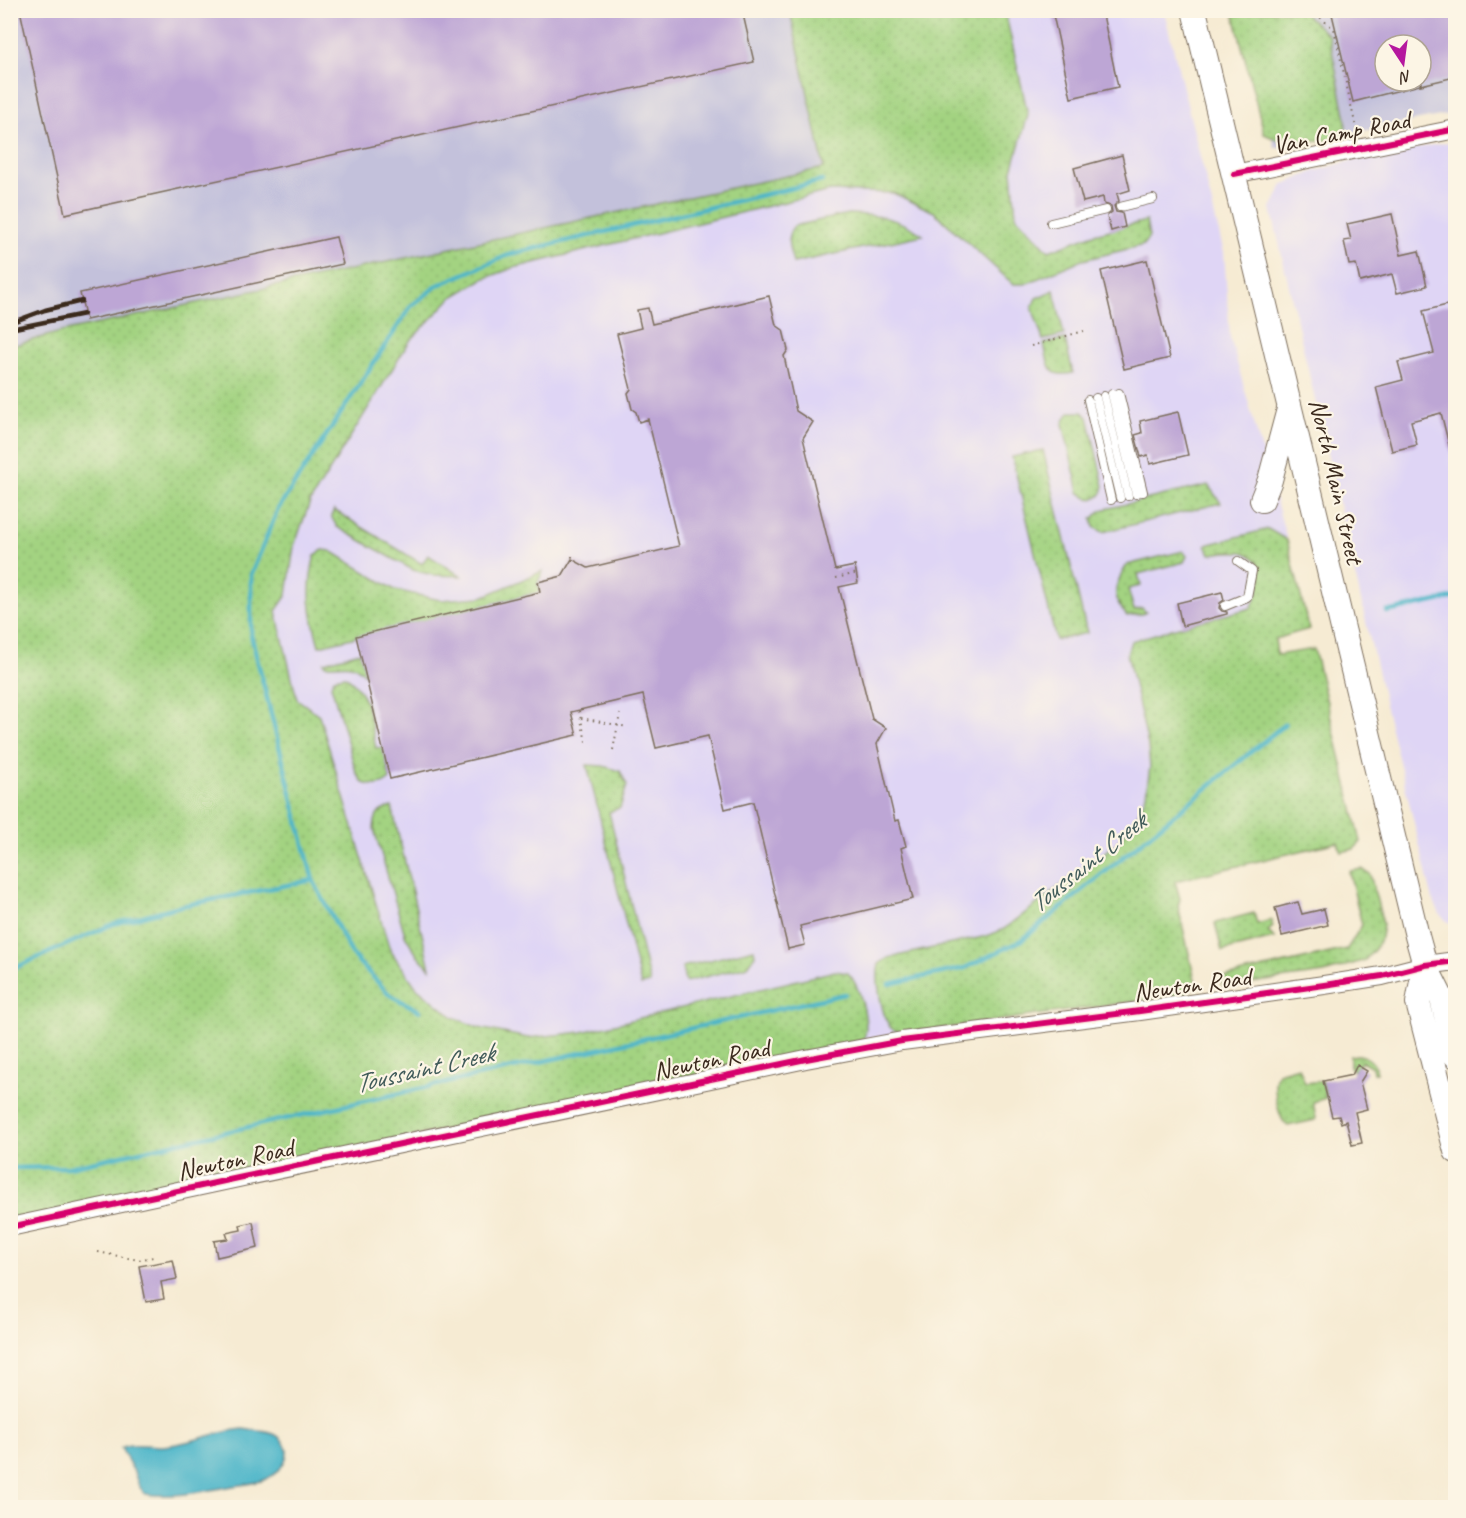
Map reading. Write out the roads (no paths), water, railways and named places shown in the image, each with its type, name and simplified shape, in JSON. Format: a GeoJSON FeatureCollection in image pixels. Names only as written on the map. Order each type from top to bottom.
{"type":"FeatureCollection","features":[{"type":"Feature","properties":{"kind":"main road","name":"North Main Street"},"geometry":{"type":"LineString","coordinates":[[1194,10],[1425,965]]}},
{"type":"Feature","properties":{"kind":"main road"},"geometry":{"type":"LineString","coordinates":[[1262,500],[1270,480],[1290,407]]}},
{"type":"Feature","properties":{"kind":"main road"},"geometry":{"type":"LineString","coordinates":[[1425,965],[1442,999],[1455,1056]]}},
{"type":"Feature","properties":{"kind":"main road"},"geometry":{"type":"LineString","coordinates":[[1425,965],[1418,1003],[1455,1151]]}},
{"type":"Feature","properties":{"kind":"street","name":"Van Camp Road"},"geometry":{"type":"LineString","coordinates":[[1234,174],[1455,129]]}},
{"type":"Feature","properties":{"kind":"street","name":"Newton Road"},"geometry":{"type":"LineString","coordinates":[[10,1227],[806,1059],[902,1041],[1324,985],[1382,976],[1425,965],[1455,962]]}},
{"type":"Feature","properties":{"kind":"lane"},"geometry":{"type":"LineString","coordinates":[[1120,207],[1153,200]]}},
{"type":"Feature","properties":{"kind":"lane"},"geometry":{"type":"LineString","coordinates":[[1051,223],[1106,210]]}},
{"type":"Feature","properties":{"kind":"lane"},"geometry":{"type":"LineString","coordinates":[[1104,396],[1136,494],[1104,396]]}},
{"type":"Feature","properties":{"kind":"lane"},"geometry":{"type":"LineString","coordinates":[[1104,396],[1115,499]]}},
{"type":"Feature","properties":{"kind":"lane"},"geometry":{"type":"LineString","coordinates":[[1225,606],[1247,597],[1252,571],[1238,561]]}},
{"type":"Feature","properties":{"kind":"water"},"geometry":{"type":"Polygon","coordinates":[[[243,1429],[266,1432],[279,1437],[287,1449],[285,1462],[270,1477],[260,1481],[198,1492],[177,1495],[145,1494],[121,1448],[135,1445],[173,1445],[243,1429]]]}},
{"type":"Feature","properties":{"kind":"waterway"},"geometry":{"type":"LineString","coordinates":[[420,1011],[390,995],[353,956],[313,880],[251,635],[251,575],[278,509],[411,306],[438,285],[511,254],[822,181]]}},
{"type":"Feature","properties":{"kind":"waterway","name":"Toussaint Creek"},"geometry":{"type":"LineString","coordinates":[[1387,612],[1456,597]]}},
{"type":"Feature","properties":{"kind":"waterway","name":"Toussaint Creek"},"geometry":{"type":"LineString","coordinates":[[889,984],[965,968],[1022,940],[1285,724]]}},
{"type":"Feature","properties":{"kind":"waterway"},"geometry":{"type":"LineString","coordinates":[[10,970],[113,924],[176,907],[313,880]]}},
{"type":"Feature","properties":{"kind":"waterway","name":"Toussaint Creek"},"geometry":{"type":"LineString","coordinates":[[10,1168],[69,1167],[845,994]]}},
{"type":"Feature","properties":{"kind":"railway"},"geometry":{"type":"LineString","coordinates":[[10,323],[45,310],[82,301]]}},
{"type":"Feature","properties":{"kind":"railway"},"geometry":{"type":"LineString","coordinates":[[10,329],[84,314]]}}]}
